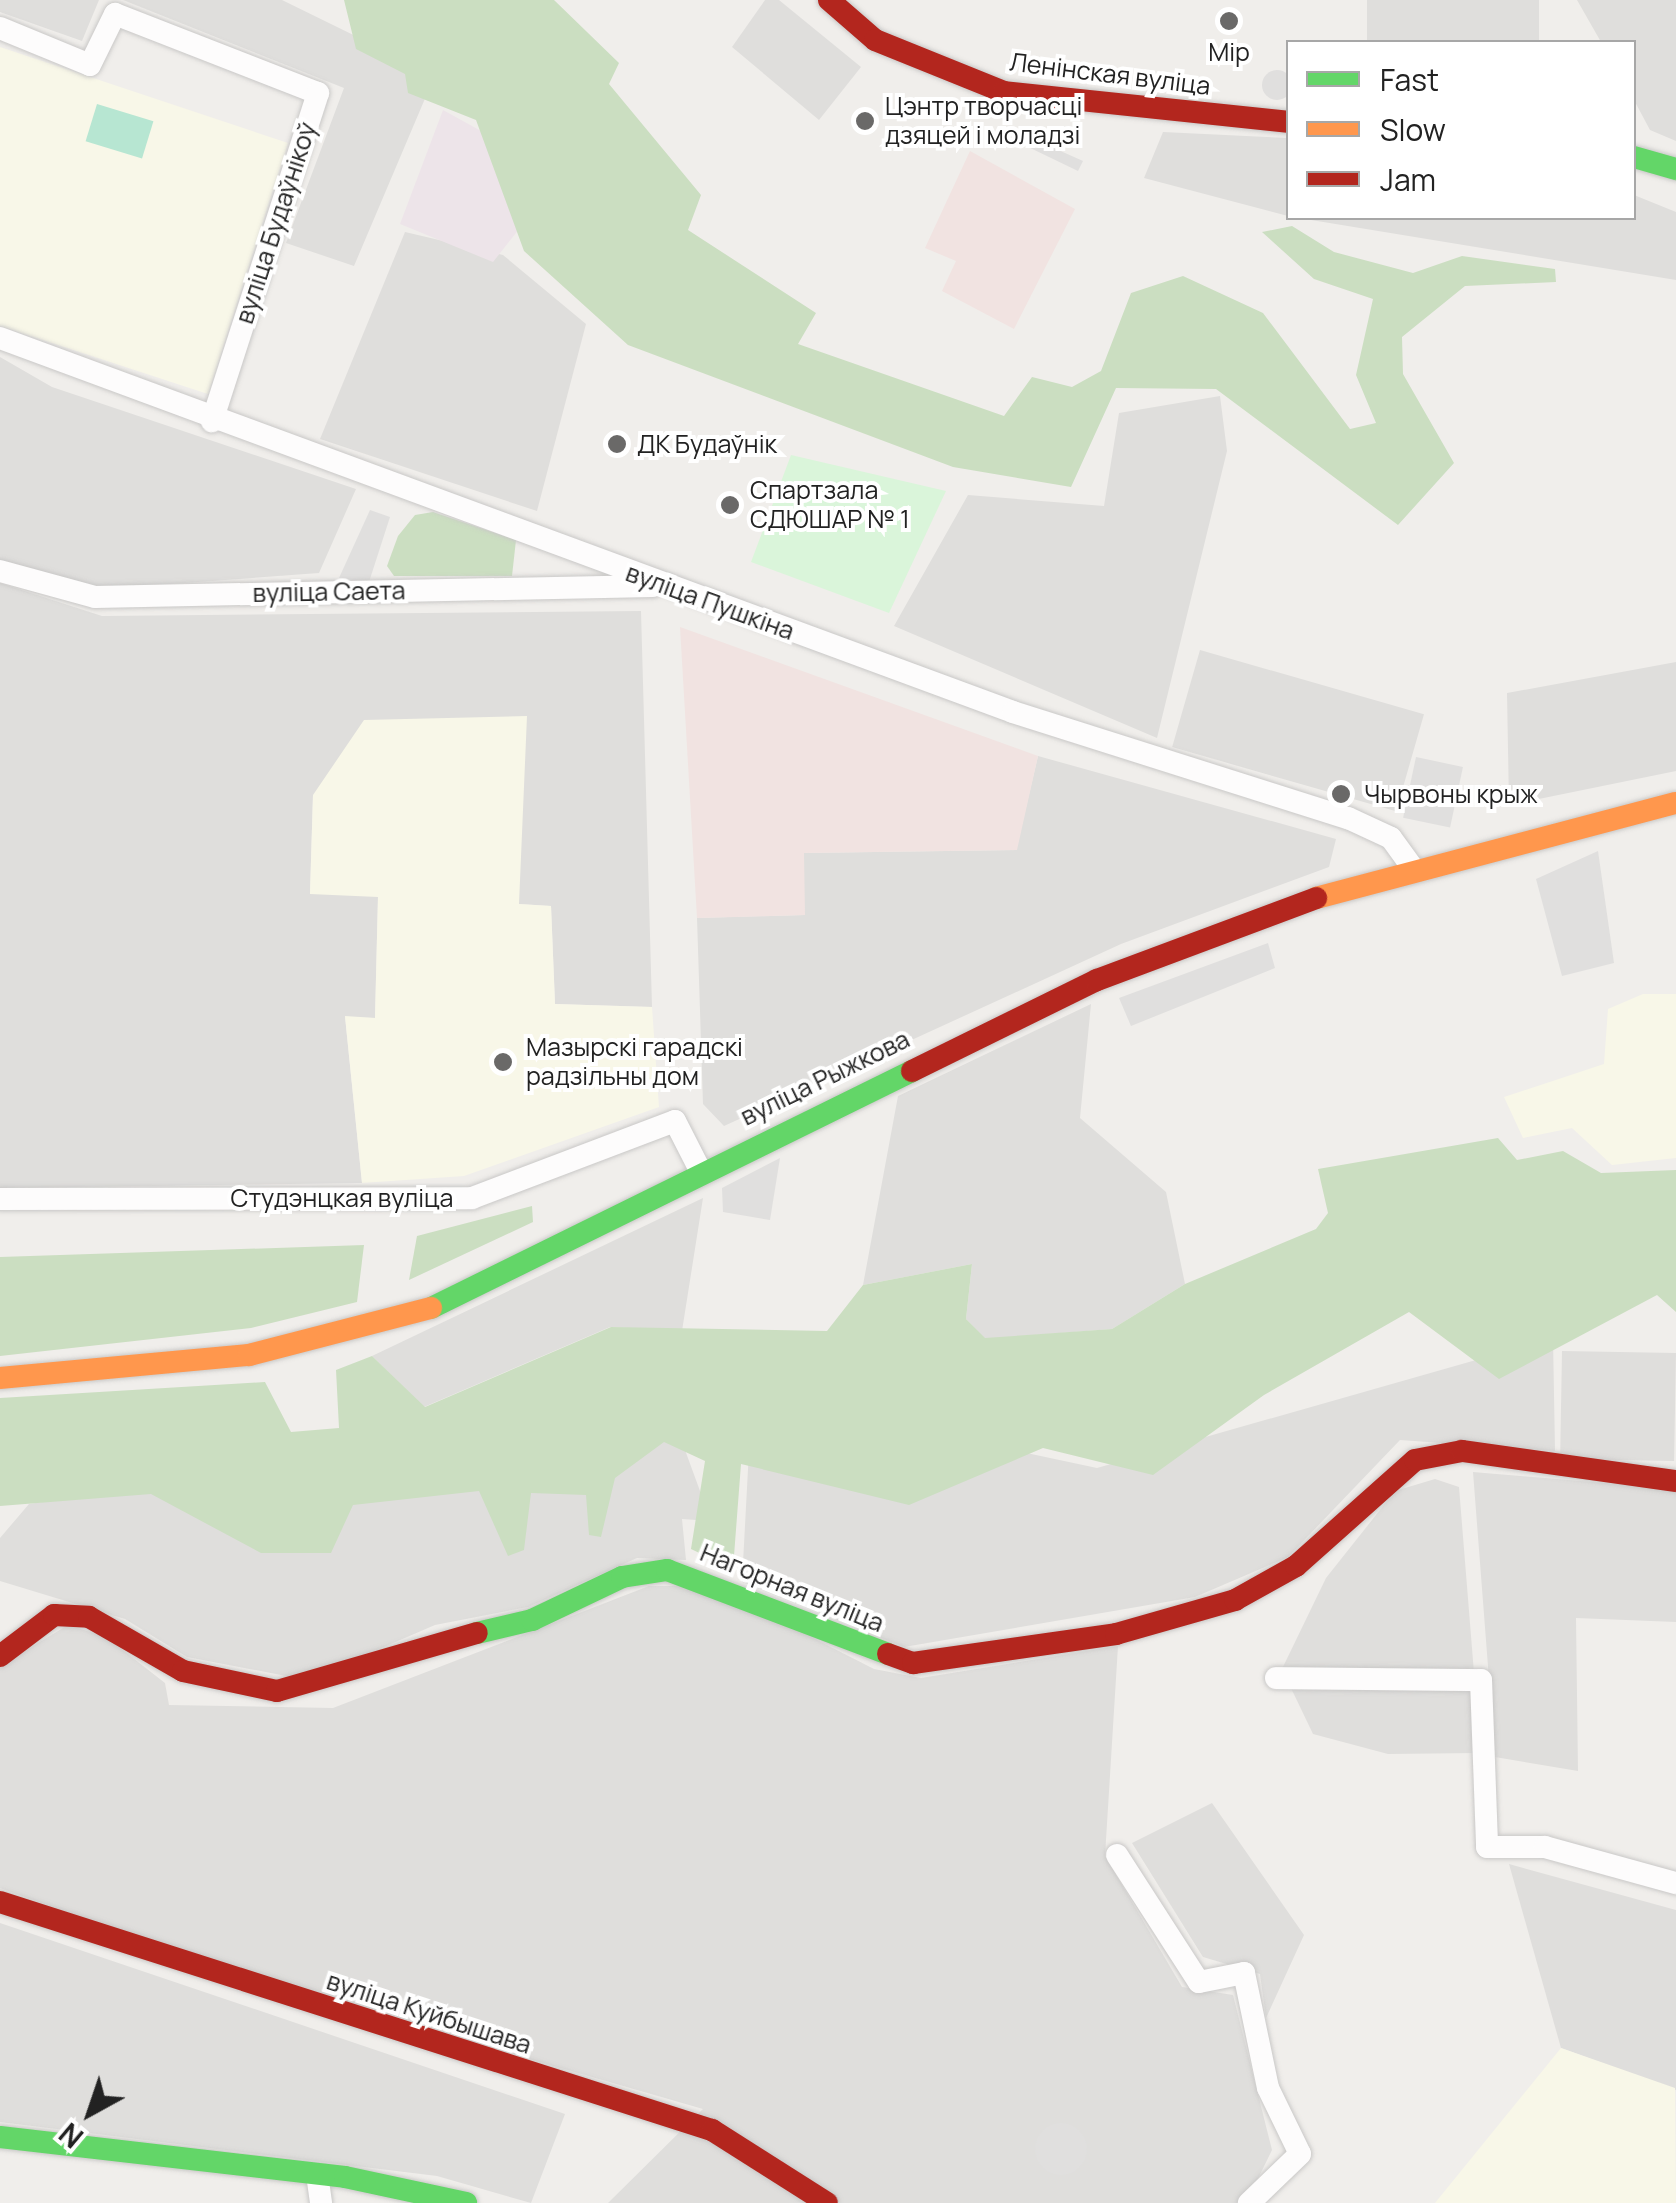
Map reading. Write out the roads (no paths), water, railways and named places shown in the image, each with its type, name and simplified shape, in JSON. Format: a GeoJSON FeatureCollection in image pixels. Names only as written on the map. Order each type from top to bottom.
{"type":"FeatureCollection","features":[{"type":"Feature","properties":{"kind":"main road","name":"Ленінская вуліца"},"geometry":{"type":"LineString","coordinates":[[829,0],[875,40],[1004,92],[1286,122]]}},
{"type":"Feature","properties":{"kind":"main road"},"geometry":{"type":"LineString","coordinates":[[1636,158],[1676,169]]}},
{"type":"Feature","properties":{"kind":"main road","name":"вуліца Рыжкова"},"geometry":{"type":"LineString","coordinates":[[0,1378],[327,1340],[430,1308],[700,1170],[1097,980],[1413,868],[1676,803]]}},
{"type":"Feature","properties":{"kind":"main road","name":"Нагорная вуліца"},"geometry":{"type":"LineString","coordinates":[[0,1656],[54,1615],[88,1616],[182,1671],[277,1691],[378,1656],[532,1620],[622,1577],[666,1570],[913,1662],[1116,1634],[1235,1600],[1296,1566],[1414,1460],[1462,1451],[1676,1481]]}},
{"type":"Feature","properties":{"kind":"main road","name":"вуліца Куйбышава"},"geometry":{"type":"LineString","coordinates":[[0,1902],[712,2130],[827,2203]]}},
{"type":"Feature","properties":{"kind":"main road"},"geometry":{"type":"LineString","coordinates":[[0,2137],[316,2174],[466,2203]]}},
{"type":"Feature","properties":{"kind":"street","name":"вуліца Будаўнікоў"},"geometry":{"type":"LineString","coordinates":[[0,28],[90,65],[114,14],[318,94],[212,421]]}},
{"type":"Feature","properties":{"kind":"street","name":"вуліца Пушкіна"},"geometry":{"type":"LineString","coordinates":[[0,338],[212,421],[662,586],[1348,818],[1391,838],[1413,868]]}},
{"type":"Feature","properties":{"kind":"street","name":"вуліца Саета"},"geometry":{"type":"LineString","coordinates":[[0,572],[95,597],[662,586]]}},
{"type":"Feature","properties":{"kind":"street","name":"Студэнцкая вуліца"},"geometry":{"type":"LineString","coordinates":[[0,1199],[472,1198],[675,1121],[700,1170]]}},
{"type":"Feature","properties":{"kind":"street"},"geometry":{"type":"LineString","coordinates":[[1276,1678],[1481,1680],[1487,1847],[1545,1848],[1676,1883]]}},
{"type":"Feature","properties":{"kind":"street"},"geometry":{"type":"LineString","coordinates":[[1117,1855],[1200,1982],[1244,1973],[1268,2088],[1300,2154],[1249,2203]]}},
{"type":"Feature","properties":{"kind":"street"},"geometry":{"type":"LineString","coordinates":[[316,2174],[321,2203]]}},
{"type":"Feature","properties":{"kind":"place","name":"Мір"},"geometry":{"type":"Point","coordinates":[1229,21]}},
{"type":"Feature","properties":{"kind":"place","name":"Цэнтр творчасці дзяцей і моладзі"},"geometry":{"type":"Point","coordinates":[865,121]}},
{"type":"Feature","properties":{"kind":"place","name":"ДК Будаўнік"},"geometry":{"type":"Point","coordinates":[617,444]}},
{"type":"Feature","properties":{"kind":"place","name":"Спартзала СДЮШАР № 1"},"geometry":{"type":"Point","coordinates":[730,505]}},
{"type":"Feature","properties":{"kind":"place","name":"Чырвоны крыж"},"geometry":{"type":"Point","coordinates":[1341,794]}},
{"type":"Feature","properties":{"kind":"place","name":"Мазырскі гарадскі радзільны дом"},"geometry":{"type":"Point","coordinates":[503,1062]}}]}
